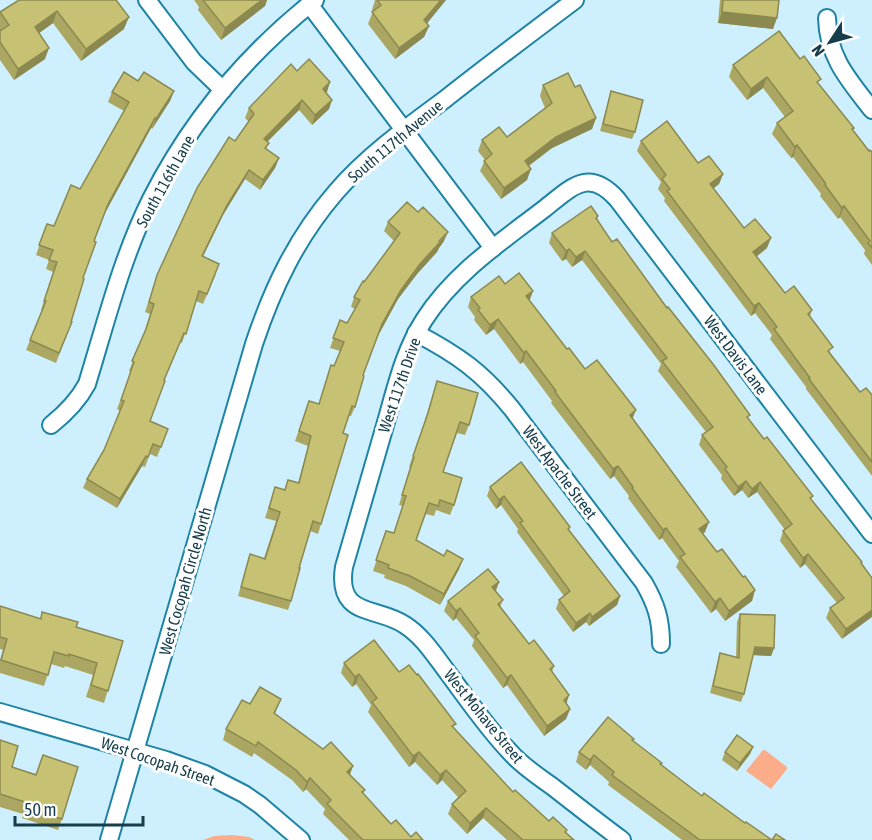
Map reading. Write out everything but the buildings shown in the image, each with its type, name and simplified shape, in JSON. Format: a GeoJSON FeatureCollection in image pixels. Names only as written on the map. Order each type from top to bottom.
{"type":"FeatureCollection","features":[{"type":"Feature","properties":{"kind":"street"},"geometry":{"type":"LineString","coordinates":[[147,0],[194,62],[223,90]]}},
{"type":"Feature","properties":{"kind":"street","name":"South 117th Avenue"},"geometry":{"type":"LineString","coordinates":[[262,321],[280,277],[305,232],[336,192],[364,163],[405,129],[575,0]]}},
{"type":"Feature","properties":{"kind":"street"},"geometry":{"type":"LineString","coordinates":[[312,2],[493,248]]}},
{"type":"Feature","properties":{"kind":"street","name":"South 116th Lane"},"geometry":{"type":"LineString","coordinates":[[51,426],[72,407],[87,384],[124,264],[151,200],[180,148],[223,90],[272,37],[312,2]]}},
{"type":"Feature","properties":{"kind":"street"},"geometry":{"type":"LineString","coordinates":[[827,18],[830,45],[835,57],[872,110]]}},
{"type":"Feature","properties":{"kind":"street","name":"West 117th Drive"},"geometry":{"type":"LineString","coordinates":[[347,596],[343,586],[344,567],[401,371],[416,333],[432,308],[455,281],[493,248],[568,191],[585,182],[594,182]]}},
{"type":"Feature","properties":{"kind":"street","name":"West Davis Lane"},"geometry":{"type":"LineString","coordinates":[[594,182],[603,186],[617,199],[872,534]]}},
{"type":"Feature","properties":{"kind":"street","name":"West Cocopah Circle North"},"geometry":{"type":"LineString","coordinates":[[108,840],[262,321]]}},
{"type":"Feature","properties":{"kind":"street","name":"West Apache Street"},"geometry":{"type":"LineString","coordinates":[[416,333],[445,348],[473,368],[500,393],[644,583],[658,611],[661,644]]}},
{"type":"Feature","properties":{"kind":"street","name":"West Mohave Street"},"geometry":{"type":"LineString","coordinates":[[347,596],[363,610],[394,618],[413,630],[518,761],[616,838]]}},
{"type":"Feature","properties":{"kind":"street","name":"West Cocopah Street"},"geometry":{"type":"LineString","coordinates":[[0,712],[183,766],[226,784],[260,805],[301,840]]}},
{"type":"Feature","properties":{"kind":"shaded area"},"geometry":{"type":"Polygon","coordinates":[[[763,750],[787,767],[771,789],[746,771],[763,750]]]}},
{"type":"Feature","properties":{"kind":"shaded area"},"geometry":{"type":"Polygon","coordinates":[[[232,835],[255,840],[203,840],[214,836],[232,835]]]}}]}
